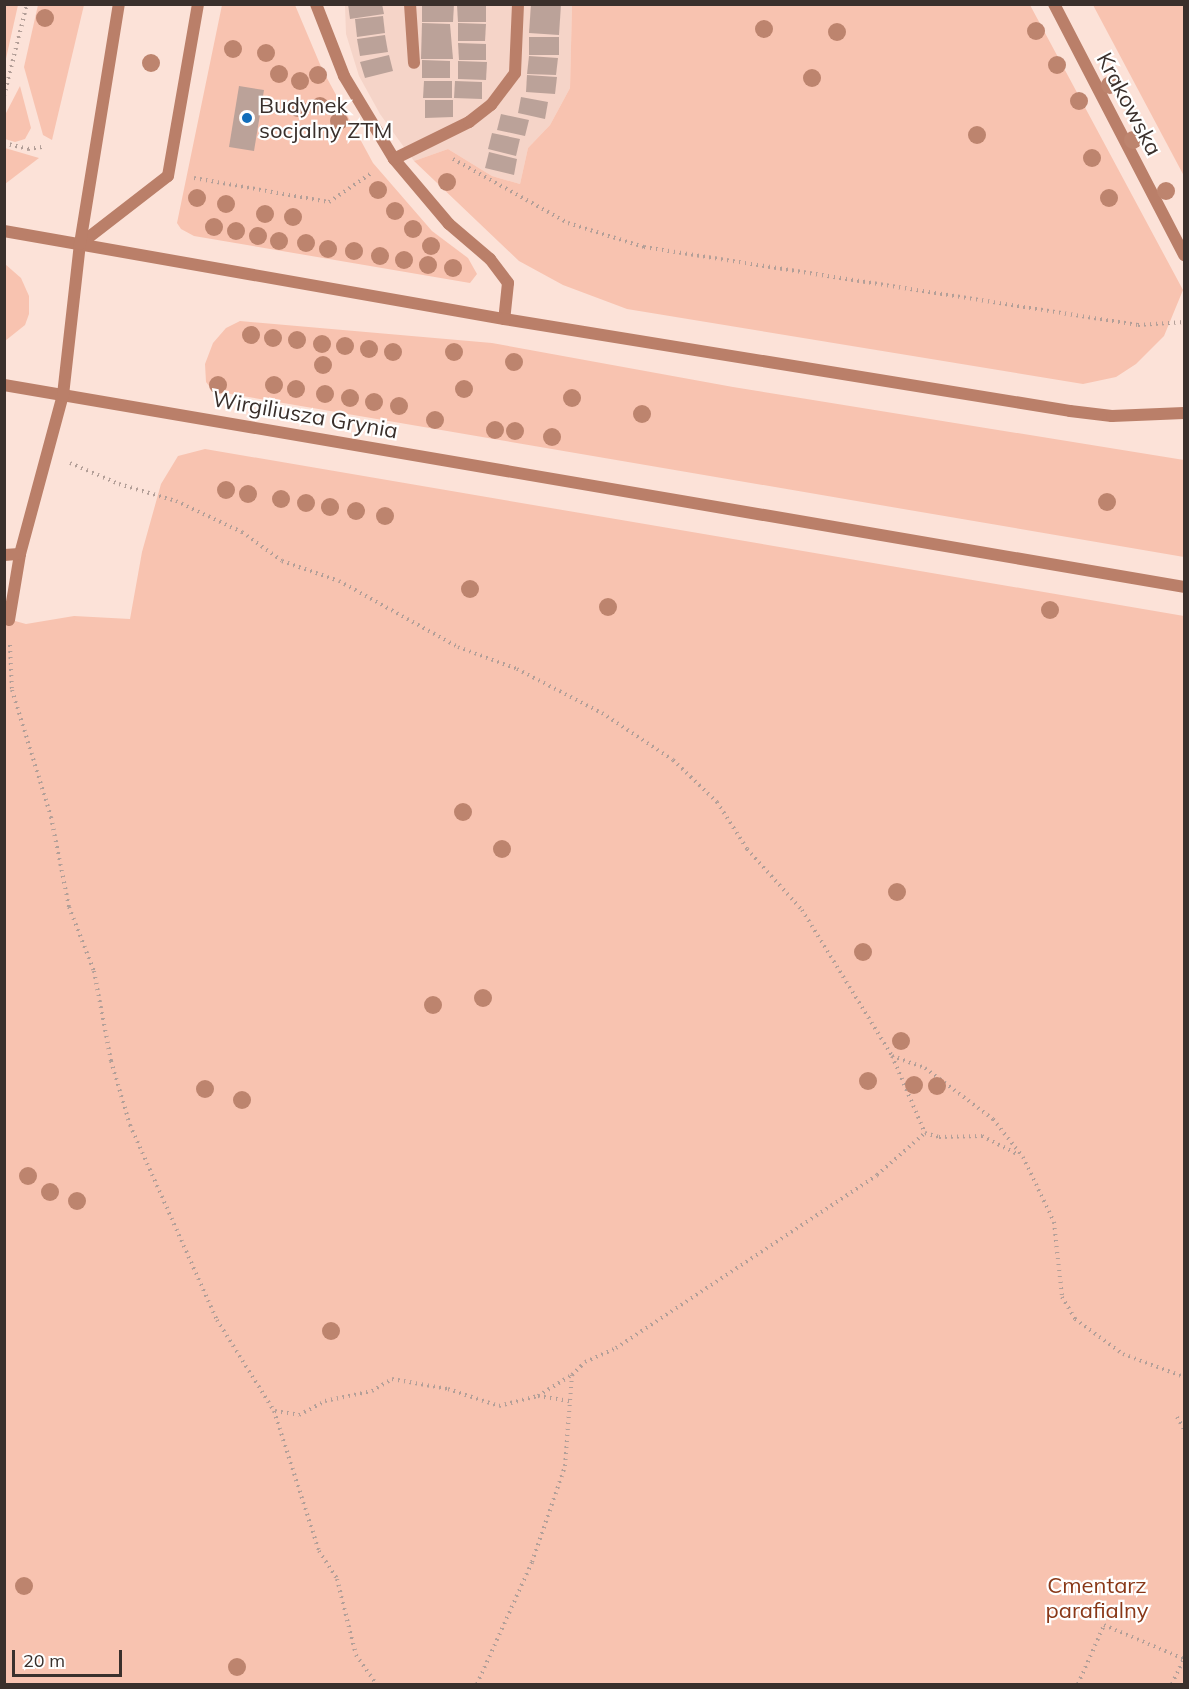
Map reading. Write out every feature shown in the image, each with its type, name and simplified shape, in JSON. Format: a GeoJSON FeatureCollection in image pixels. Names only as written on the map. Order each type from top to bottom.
{"type":"FeatureCollection","features":[{"type":"Feature","properties":{"kind":"street"},"geometry":{"type":"LineString","coordinates":[[9,620],[20,554],[63,395],[80,244],[119,4]]}},
{"type":"Feature","properties":{"kind":"street"},"geometry":{"type":"LineString","coordinates":[[80,244],[168,176],[198,4]]}},
{"type":"Feature","properties":{"kind":"street"},"geometry":{"type":"LineString","coordinates":[[316,4],[344,76],[394,159],[449,224],[490,259],[508,283],[504,319]]}},
{"type":"Feature","properties":{"kind":"street"},"geometry":{"type":"LineString","coordinates":[[410,4],[414,63]]}},
{"type":"Feature","properties":{"kind":"street"},"geometry":{"type":"LineString","coordinates":[[394,159],[469,122],[491,105],[515,73],[518,4]]}},
{"type":"Feature","properties":{"kind":"street","name":"Krakowska"},"geometry":{"type":"LineString","coordinates":[[1054,4],[1185,255]]}},
{"type":"Feature","properties":{"kind":"street"},"geometry":{"type":"LineString","coordinates":[[4,231],[504,319],[1070,411],[1112,416],[1185,413]]}},
{"type":"Feature","properties":{"kind":"street","name":"Wirgiliusza Grynia"},"geometry":{"type":"LineString","coordinates":[[4,385],[1185,587]]}},
{"type":"Feature","properties":{"kind":"street"},"geometry":{"type":"LineString","coordinates":[[4,555],[20,554]]}},
{"type":"Feature","properties":{"kind":"path"},"geometry":{"type":"LineString","coordinates":[[4,96],[27,4]]}},
{"type":"Feature","properties":{"kind":"path"},"geometry":{"type":"LineString","coordinates":[[434,140],[442,153],[568,223],[644,247],[1138,325],[1185,322]]}},
{"type":"Feature","properties":{"kind":"path"},"geometry":{"type":"LineString","coordinates":[[4,143],[28,149],[42,147]]}},
{"type":"Feature","properties":{"kind":"path"},"geometry":{"type":"LineString","coordinates":[[168,176],[329,202],[394,159]]}},
{"type":"Feature","properties":{"kind":"path"},"geometry":{"type":"LineString","coordinates":[[47,453],[119,484],[176,501],[242,532],[282,561],[339,581],[458,647],[516,669],[602,713],[673,760],[717,802],[747,849],[802,910],[892,1056],[925,1133]]}},
{"type":"Feature","properties":{"kind":"path"},"geometry":{"type":"LineString","coordinates":[[9,620],[12,690],[51,816],[69,907],[94,970],[111,1061],[130,1125],[217,1320],[274,1411],[319,1551],[337,1580],[356,1655],[376,1684]]}},
{"type":"Feature","properties":{"kind":"path"},"geometry":{"type":"LineString","coordinates":[[892,1056],[925,1068],[993,1119],[1023,1157],[1054,1222],[1062,1297],[1075,1319],[1123,1354],[1185,1377]]}},
{"type":"Feature","properties":{"kind":"path"},"geometry":{"type":"LineString","coordinates":[[925,1133],[939,1137],[982,1136],[1023,1157]]}},
{"type":"Feature","properties":{"kind":"path"},"geometry":{"type":"LineString","coordinates":[[274,1411],[299,1415],[326,1401],[372,1392],[392,1379],[448,1389],[499,1406],[538,1396],[572,1375],[585,1362],[616,1348],[877,1175],[925,1133]]}},
{"type":"Feature","properties":{"kind":"path"},"geometry":{"type":"LineString","coordinates":[[477,1684],[532,1562],[565,1466],[572,1375]]}},
{"type":"Feature","properties":{"kind":"path"},"geometry":{"type":"LineString","coordinates":[[538,1396],[570,1401]]}},
{"type":"Feature","properties":{"kind":"path"},"geometry":{"type":"LineString","coordinates":[[1177,1417],[1185,1429]]}},
{"type":"Feature","properties":{"kind":"path"},"geometry":{"type":"LineString","coordinates":[[1078,1684],[1104,1625],[1184,1658],[1172,1684]]}},
{"type":"Feature","properties":{"kind":"shaded area"},"geometry":{"type":"Polygon","coordinates":[[[345,5],[572,5],[570,88],[550,125],[528,148],[520,184],[492,176],[448,149],[414,161],[380,114],[359,76],[346,34],[345,5]]]}},
{"type":"Feature","properties":{"kind":"green space"},"geometry":{"type":"Polygon","coordinates":[[[4,5],[18,5],[5,63],[4,5]]]}},
{"type":"Feature","properties":{"kind":"green space"},"geometry":{"type":"Polygon","coordinates":[[[38,5],[84,5],[52,140],[43,135],[24,67],[38,5]]]}},
{"type":"Feature","properties":{"kind":"green space"},"geometry":{"type":"Polygon","coordinates":[[[222,5],[295,5],[322,69],[373,163],[432,231],[468,258],[477,274],[470,283],[194,236],[181,229],[177,223],[222,5]]]}},
{"type":"Feature","properties":{"kind":"green space"},"geometry":{"type":"Polygon","coordinates":[[[572,5],[1030,5],[1183,290],[1164,336],[1136,364],[1116,377],[1083,384],[627,309],[563,285],[519,261],[414,161],[448,149],[492,176],[520,184],[528,148],[550,125],[570,88],[572,5]]]}},
{"type":"Feature","properties":{"kind":"green space"},"geometry":{"type":"Polygon","coordinates":[[[1093,5],[1184,5],[1184,176],[1093,5]]]}},
{"type":"Feature","properties":{"kind":"green space"},"geometry":{"type":"Polygon","coordinates":[[[20,86],[31,128],[25,139],[15,142],[5,139],[5,115],[20,86]]]}},
{"type":"Feature","properties":{"kind":"green space"},"geometry":{"type":"Polygon","coordinates":[[[5,148],[39,158],[5,184],[5,148]]]}},
{"type":"Feature","properties":{"kind":"green space"},"geometry":{"type":"Polygon","coordinates":[[[5,264],[21,278],[29,296],[29,314],[25,325],[5,341],[5,264]]]}},
{"type":"Feature","properties":{"kind":"green space"},"geometry":{"type":"Polygon","coordinates":[[[240,321],[492,343],[733,387],[1184,460],[1184,557],[213,391],[206,382],[205,364],[213,343],[226,328],[240,321]]]}},
{"type":"Feature","properties":{"kind":"green space","name":"Cmentarz parafialny"},"geometry":{"type":"Polygon","coordinates":[[[205,449],[1184,616],[1184,1684],[5,1684],[4,618],[26,624],[74,616],[130,619],[142,552],[161,484],[178,456],[205,449]]]}},
{"type":"Feature","properties":{"kind":"building"},"geometry":{"type":"Polygon","coordinates":[[[348,4],[382,4],[384,14],[350,19],[348,4]]]}},
{"type":"Feature","properties":{"kind":"building"},"geometry":{"type":"Polygon","coordinates":[[[422,4],[454,4],[453,22],[422,22],[422,4]]]}},
{"type":"Feature","properties":{"kind":"building"},"geometry":{"type":"Polygon","coordinates":[[[531,4],[561,4],[559,35],[529,33],[531,4]]]}},
{"type":"Feature","properties":{"kind":"building"},"geometry":{"type":"Polygon","coordinates":[[[457,5],[486,5],[486,22],[458,22],[457,5]]]}},
{"type":"Feature","properties":{"kind":"building"},"geometry":{"type":"Polygon","coordinates":[[[383,16],[385,33],[357,37],[355,19],[383,16]]]}},
{"type":"Feature","properties":{"kind":"building"},"geometry":{"type":"Polygon","coordinates":[[[422,23],[450,24],[453,59],[421,59],[422,23]]]}},
{"type":"Feature","properties":{"kind":"building"},"geometry":{"type":"Polygon","coordinates":[[[458,23],[486,24],[485,41],[458,41],[458,23]]]}},
{"type":"Feature","properties":{"kind":"building"},"geometry":{"type":"Polygon","coordinates":[[[385,35],[388,52],[360,56],[357,39],[385,35]]]}},
{"type":"Feature","properties":{"kind":"building"},"geometry":{"type":"Polygon","coordinates":[[[529,37],[559,37],[559,55],[529,55],[529,37]]]}},
{"type":"Feature","properties":{"kind":"building"},"geometry":{"type":"Polygon","coordinates":[[[458,43],[486,44],[486,60],[459,60],[458,43]]]}},
{"type":"Feature","properties":{"kind":"building"},"geometry":{"type":"Polygon","coordinates":[[[389,55],[393,71],[365,78],[360,62],[389,55]]]}},
{"type":"Feature","properties":{"kind":"building"},"geometry":{"type":"Polygon","coordinates":[[[529,56],[558,58],[556,75],[527,74],[529,56]]]}},
{"type":"Feature","properties":{"kind":"building"},"geometry":{"type":"Polygon","coordinates":[[[422,60],[450,61],[450,78],[422,78],[422,60]]]}},
{"type":"Feature","properties":{"kind":"building"},"geometry":{"type":"Polygon","coordinates":[[[458,61],[487,62],[486,80],[458,79],[458,61]]]}},
{"type":"Feature","properties":{"kind":"building"},"geometry":{"type":"Polygon","coordinates":[[[527,75],[557,77],[555,94],[526,92],[527,75]]]}},
{"type":"Feature","properties":{"kind":"building"},"geometry":{"type":"Polygon","coordinates":[[[424,81],[452,81],[452,98],[423,98],[424,81]]]}},
{"type":"Feature","properties":{"kind":"building"},"geometry":{"type":"Polygon","coordinates":[[[455,81],[482,82],[482,99],[454,98],[455,81]]]}},
{"type":"Feature","properties":{"kind":"building","name":"Budynek socjalny ZTM"},"geometry":{"type":"Polygon","coordinates":[[[239,86],[264,90],[254,151],[229,147],[239,86]]]}},
{"type":"Feature","properties":{"kind":"building"},"geometry":{"type":"Polygon","coordinates":[[[521,97],[548,102],[545,119],[518,113],[521,97]]]}},
{"type":"Feature","properties":{"kind":"building"},"geometry":{"type":"Polygon","coordinates":[[[425,100],[453,100],[453,117],[425,118],[425,100]]]}},
{"type":"Feature","properties":{"kind":"building"},"geometry":{"type":"Polygon","coordinates":[[[501,114],[529,120],[525,136],[497,130],[501,114]]]}},
{"type":"Feature","properties":{"kind":"building"},"geometry":{"type":"Polygon","coordinates":[[[492,133],[520,139],[516,156],[488,149],[492,133]]]}},
{"type":"Feature","properties":{"kind":"building"},"geometry":{"type":"Polygon","coordinates":[[[489,152],[517,159],[514,175],[485,168],[489,152]]]}},
{"type":"Feature","properties":{"kind":"place","name":"Budynek socjalny ZTM"},"geometry":{"type":"Point","coordinates":[247,118]}}]}
